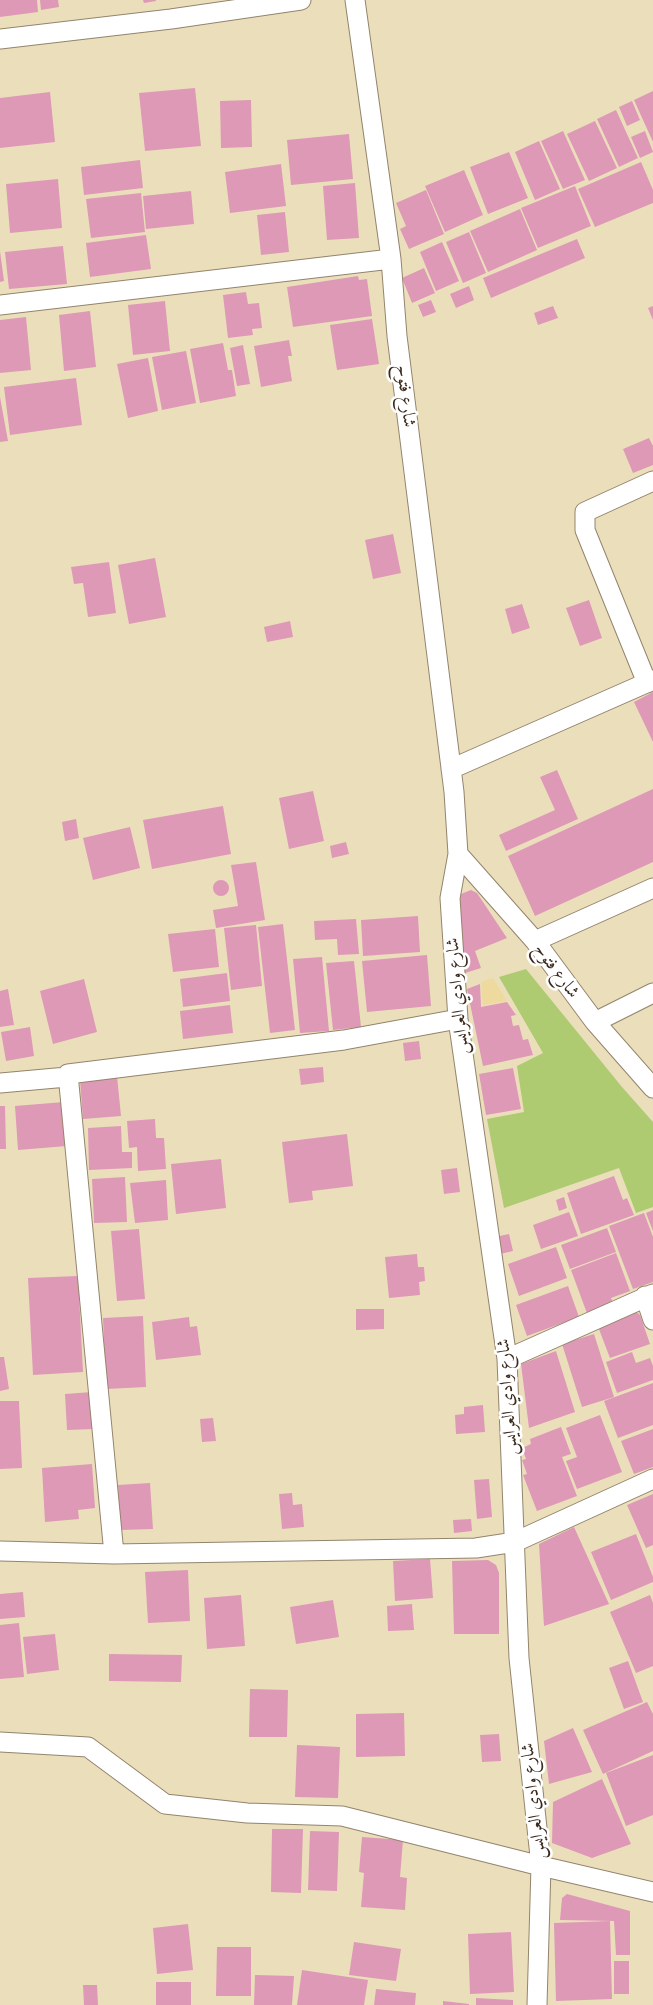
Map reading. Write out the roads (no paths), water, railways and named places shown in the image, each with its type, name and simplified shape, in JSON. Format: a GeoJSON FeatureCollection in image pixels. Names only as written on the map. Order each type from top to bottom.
{"type":"FeatureCollection","features":[{"type":"Feature","properties":{"kind":"street"},"geometry":{"type":"LineString","coordinates":[[0,39],[171,19],[301,0]]}},
{"type":"Feature","properties":{"kind":"street","name":"شارع فتوح"},"geometry":{"type":"LineString","coordinates":[[355,0],[391,259],[397,336],[454,792]]}},
{"type":"Feature","properties":{"kind":"street"},"geometry":{"type":"LineString","coordinates":[[0,305],[391,259]]}},
{"type":"Feature","properties":{"kind":"street"},"geometry":{"type":"LineString","coordinates":[[451,769],[650,681],[585,530],[585,512],[653,480]]}},
{"type":"Feature","properties":{"kind":"street","name":"شارع وادي العرايس"},"geometry":{"type":"LineString","coordinates":[[454,792],[458,854],[450,898],[458,1019],[507,1359],[519,1658],[541,1866],[537,2005]]}},
{"type":"Feature","properties":{"kind":"street","name":"شارع فتوح"},"geometry":{"type":"LineString","coordinates":[[458,854],[535,942],[595,1022],[653,1088]]}},
{"type":"Feature","properties":{"kind":"street"},"geometry":{"type":"LineString","coordinates":[[535,942],[653,888]]}},
{"type":"Feature","properties":{"kind":"street"},"geometry":{"type":"LineString","coordinates":[[595,1022],[653,993]]}},
{"type":"Feature","properties":{"kind":"street"},"geometry":{"type":"LineString","coordinates":[[0,1084],[334,1042],[458,1019]]}},
{"type":"Feature","properties":{"kind":"street"},"geometry":{"type":"LineString","coordinates":[[68,1074],[114,1554]]}},
{"type":"Feature","properties":{"kind":"street"},"geometry":{"type":"LineString","coordinates":[[507,1359],[649,1295],[653,1320]]}},
{"type":"Feature","properties":{"kind":"street"},"geometry":{"type":"LineString","coordinates":[[0,1551],[114,1554],[476,1548],[515,1542],[653,1479]]}},
{"type":"Feature","properties":{"kind":"street"},"geometry":{"type":"LineString","coordinates":[[0,1742],[88,1747],[165,1804],[247,1813],[342,1816],[653,1892]]}}]}
